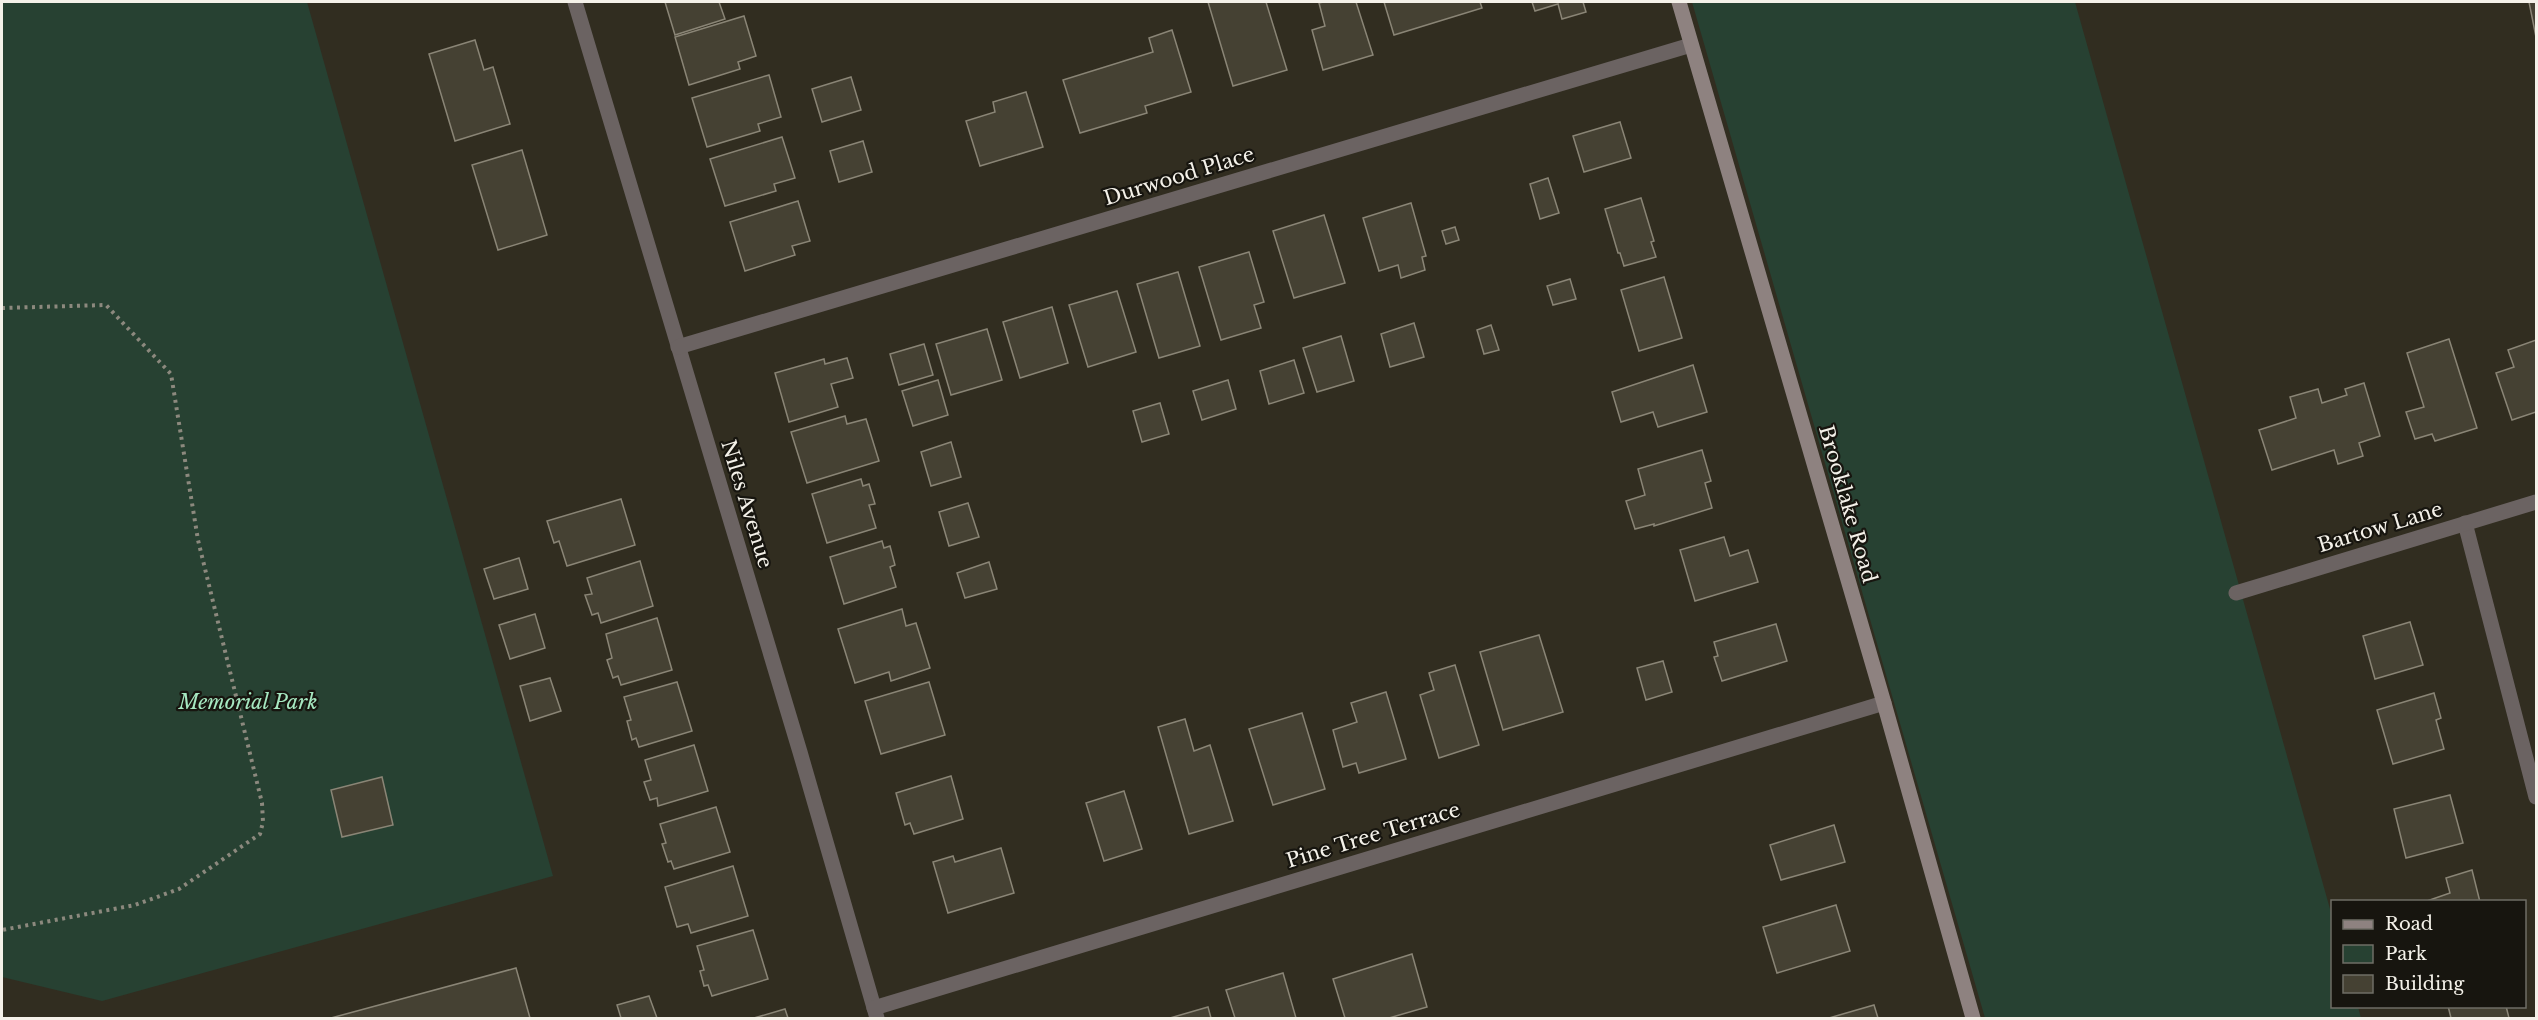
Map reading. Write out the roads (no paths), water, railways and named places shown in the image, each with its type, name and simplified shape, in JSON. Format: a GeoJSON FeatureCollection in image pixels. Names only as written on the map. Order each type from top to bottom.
{"type":"FeatureCollection","features":[{"type":"Feature","properties":{"kind":"street","name":"Niles Avenue"},"geometry":{"type":"LineString","coordinates":[[575,2],[875,1013]]}},
{"type":"Feature","properties":{"kind":"street","name":"Brooklake Road"},"geometry":{"type":"LineString","coordinates":[[1678,2],[1884,703],[1973,1018]]}},
{"type":"Feature","properties":{"kind":"street","name":"Durwood Place"},"geometry":{"type":"LineString","coordinates":[[678,347],[1691,45]]}},
{"type":"Feature","properties":{"kind":"street","name":"Bartow Lane"},"geometry":{"type":"LineString","coordinates":[[2236,593],[2536,502]]}},
{"type":"Feature","properties":{"kind":"street"},"geometry":{"type":"LineString","coordinates":[[2465,523],[2536,797]]}},
{"type":"Feature","properties":{"kind":"street","name":"Pine Tree Terrace"},"geometry":{"type":"LineString","coordinates":[[875,1013],[1884,703]]}},
{"type":"Feature","properties":{"kind":"park label","name":"Memorial Park"},"geometry":{"type":"Point","coordinates":[248,702]}}]}
